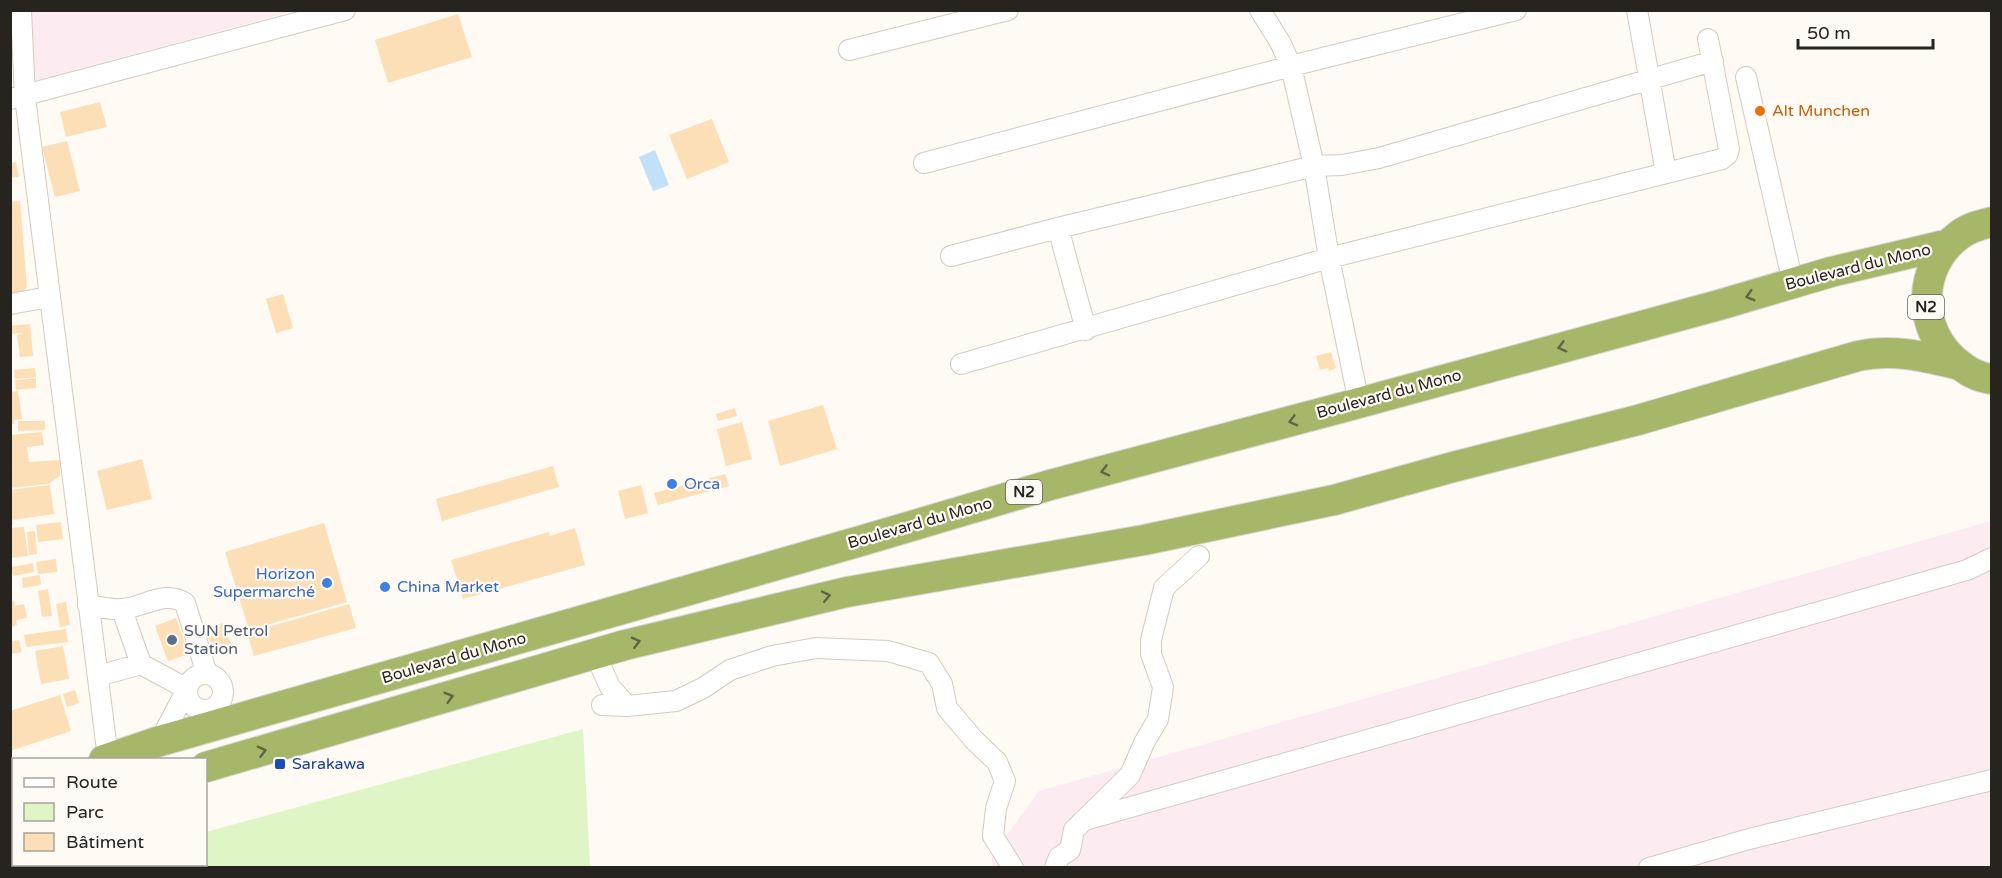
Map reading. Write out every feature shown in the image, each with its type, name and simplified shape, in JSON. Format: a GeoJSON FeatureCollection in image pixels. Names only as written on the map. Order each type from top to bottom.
{"type":"FeatureCollection","features":[{"type":"Feature","properties":{"kind":"highway","name":"N2"},"geometry":{"type":"LineString","coordinates":[[1992,222],[1968,229],[1949,244],[1933,267],[1926,293],[1929,321],[1940,345],[1960,365],[1976,375],[1992,380]]}},
{"type":"Feature","properties":{"kind":"highway","name":"Boulevard du Mono"},"geometry":{"type":"LineString","coordinates":[[109,758],[160,741],[250,717],[1050,485],[1359,403],[1793,283],[1949,244]]}},
{"type":"Feature","properties":{"kind":"highway","name":"N2"},"geometry":{"type":"LineString","coordinates":[[207,767],[660,636],[847,592],[1143,540],[1334,500],[1453,466],[1638,420],[1873,352],[1902,354],[1960,365]]}},
{"type":"Feature","properties":{"kind":"street"},"geometry":{"type":"LineString","coordinates":[[21,10],[18,98],[49,297],[98,676],[106,758]]}},
{"type":"Feature","properties":{"kind":"street"},"geometry":{"type":"LineString","coordinates":[[18,98],[345,10]]}},
{"type":"Feature","properties":{"kind":"street"},"geometry":{"type":"LineString","coordinates":[[849,50],[1008,10]]}},
{"type":"Feature","properties":{"kind":"street"},"geometry":{"type":"LineString","coordinates":[[1260,10],[1280,42],[1291,66],[1314,166],[1329,258],[1359,403]]}},
{"type":"Feature","properties":{"kind":"street"},"geometry":{"type":"LineString","coordinates":[[924,163],[1291,66],[1516,10]]}},
{"type":"Feature","properties":{"kind":"street"},"geometry":{"type":"LineString","coordinates":[[1637,10],[1666,173]]}},
{"type":"Feature","properties":{"kind":"street"},"geometry":{"type":"LineString","coordinates":[[962,364],[1329,258],[1722,159],[1727,155],[1729,149],[1708,39]]}},
{"type":"Feature","properties":{"kind":"street"},"geometry":{"type":"LineString","coordinates":[[951,256],[1314,166],[1342,165],[1378,158],[1713,61]]}},
{"type":"Feature","properties":{"kind":"street"},"geometry":{"type":"LineString","coordinates":[[1746,77],[1793,283]]}},
{"type":"Feature","properties":{"kind":"street"},"geometry":{"type":"LineString","coordinates":[[1058,228],[1086,330]]}},
{"type":"Feature","properties":{"kind":"street"},"geometry":{"type":"LineString","coordinates":[[10,304],[49,297]]}},
{"type":"Feature","properties":{"kind":"street"},"geometry":{"type":"LineString","coordinates":[[1055,867],[1059,857],[1070,850],[1074,830],[1130,775],[1158,719],[1163,687],[1151,654],[1151,640],[1161,598],[1164,588],[1199,556]]}},
{"type":"Feature","properties":{"kind":"street"},"geometry":{"type":"LineString","coordinates":[[1085,820],[1967,570],[1992,558]]}},
{"type":"Feature","properties":{"kind":"street"},"geometry":{"type":"LineString","coordinates":[[88,605],[122,609],[169,597],[177,598],[185,603],[207,674]]}},
{"type":"Feature","properties":{"kind":"street"},"geometry":{"type":"LineString","coordinates":[[122,609],[141,664],[187,689]]}},
{"type":"Feature","properties":{"kind":"street"},"geometry":{"type":"LineString","coordinates":[[602,705],[627,706],[676,701],[703,688],[730,670],[772,656],[816,648],[888,651],[929,663],[942,684],[947,708],[974,740],[997,762],[1005,782],[996,808],[993,836],[1013,867]]}},
{"type":"Feature","properties":{"kind":"street"},"geometry":{"type":"LineString","coordinates":[[595,654],[610,687],[627,706]]}},
{"type":"Feature","properties":{"kind":"street"},"geometry":{"type":"LineString","coordinates":[[98,676],[141,664]]}},
{"type":"Feature","properties":{"kind":"street"},"geometry":{"type":"LineString","coordinates":[[160,741],[193,678],[207,674],[219,680],[223,691],[250,717]]}},
{"type":"Feature","properties":{"kind":"street"},"geometry":{"type":"LineString","coordinates":[[187,689],[189,702],[204,710],[220,702],[223,691]]}},
{"type":"Feature","properties":{"kind":"street"},"geometry":{"type":"LineString","coordinates":[[1649,867],[1749,839],[1992,780]]}},
{"type":"Feature","properties":{"kind":"shaded area"},"geometry":{"type":"Polygon","coordinates":[[[29,10],[295,11],[30,82],[29,10]]]}},
{"type":"Feature","properties":{"kind":"shaded area"},"geometry":{"type":"Polygon","coordinates":[[[1991,521],[1991,867],[992,868],[992,855],[1039,791],[1991,521]]]}},
{"type":"Feature","properties":{"kind":"green space"},"geometry":{"type":"Polygon","coordinates":[[[583,729],[590,867],[132,867],[207,866],[207,832],[583,729]]]}},
{"type":"Feature","properties":{"kind":"water"},"geometry":{"type":"Polygon","coordinates":[[[655,150],[669,185],[653,191],[639,157],[655,150]]]}},
{"type":"Feature","properties":{"kind":"building"},"geometry":{"type":"Polygon","coordinates":[[[458,14],[472,57],[388,83],[375,40],[458,14]]]}},
{"type":"Feature","properties":{"kind":"building"},"geometry":{"type":"Polygon","coordinates":[[[100,102],[107,127],[66,137],[60,112],[100,102]]]}},
{"type":"Feature","properties":{"kind":"building"},"geometry":{"type":"Polygon","coordinates":[[[712,119],[729,162],[687,179],[669,135],[712,119]]]}},
{"type":"Feature","properties":{"kind":"building"},"geometry":{"type":"Polygon","coordinates":[[[67,141],[80,191],[55,197],[42,147],[67,141]]]}},
{"type":"Feature","properties":{"kind":"building"},"geometry":{"type":"Polygon","coordinates":[[[16,162],[19,177],[10,178],[10,163],[16,162]]]}},
{"type":"Feature","properties":{"kind":"building"},"geometry":{"type":"Polygon","coordinates":[[[20,201],[27,287],[22,292],[10,294],[10,202],[20,201]]]}},
{"type":"Feature","properties":{"kind":"building"},"geometry":{"type":"Polygon","coordinates":[[[283,294],[293,328],[276,333],[266,299],[283,294]]]}},
{"type":"Feature","properties":{"kind":"building"},"geometry":{"type":"Polygon","coordinates":[[[30,324],[33,356],[20,357],[17,335],[23,333],[10,334],[10,326],[30,324]]]}},
{"type":"Feature","properties":{"kind":"building"},"geometry":{"type":"Polygon","coordinates":[[[1331,352],[1336,368],[1329,371],[1328,368],[1320,370],[1316,356],[1331,352]]]}},
{"type":"Feature","properties":{"kind":"building"},"geometry":{"type":"Polygon","coordinates":[[[35,368],[36,377],[15,379],[14,370],[35,368]]]}},
{"type":"Feature","properties":{"kind":"building"},"geometry":{"type":"Polygon","coordinates":[[[36,378],[36,388],[16,390],[15,380],[36,378]]]}},
{"type":"Feature","properties":{"kind":"building"},"geometry":{"type":"Polygon","coordinates":[[[18,391],[22,419],[14,420],[14,424],[10,425],[10,392],[18,391]]]}},
{"type":"Feature","properties":{"kind":"building"},"geometry":{"type":"Polygon","coordinates":[[[823,405],[837,449],[780,466],[768,421],[823,405]]]}},
{"type":"Feature","properties":{"kind":"building"},"geometry":{"type":"Polygon","coordinates":[[[735,408],[737,416],[718,421],[716,414],[735,408]]]}},
{"type":"Feature","properties":{"kind":"building"},"geometry":{"type":"Polygon","coordinates":[[[18,421],[45,421],[45,430],[18,431],[18,421]]]}},
{"type":"Feature","properties":{"kind":"building"},"geometry":{"type":"Polygon","coordinates":[[[742,422],[752,459],[726,466],[717,429],[742,422]]]}},
{"type":"Feature","properties":{"kind":"building"},"geometry":{"type":"Polygon","coordinates":[[[42,432],[44,445],[27,447],[29,462],[60,460],[60,476],[48,484],[10,488],[10,435],[42,432]]]}},
{"type":"Feature","properties":{"kind":"building"},"geometry":{"type":"Polygon","coordinates":[[[142,459],[152,499],[107,510],[97,471],[142,459]]]}},
{"type":"Feature","properties":{"kind":"building"},"geometry":{"type":"Polygon","coordinates":[[[553,466],[559,487],[442,521],[436,499],[553,466]]]}},
{"type":"Feature","properties":{"kind":"building"},"geometry":{"type":"Polygon","coordinates":[[[725,474],[729,486],[658,505],[654,493],[725,474]]]}},
{"type":"Feature","properties":{"kind":"building"},"geometry":{"type":"Polygon","coordinates":[[[50,485],[54,514],[12,520],[13,525],[10,525],[10,490],[50,485]]]}},
{"type":"Feature","properties":{"kind":"building"},"geometry":{"type":"Polygon","coordinates":[[[641,485],[648,513],[625,519],[618,491],[641,485]]]}},
{"type":"Feature","properties":{"kind":"building"},"geometry":{"type":"Polygon","coordinates":[[[61,522],[63,539],[38,542],[36,525],[61,522]]]}},
{"type":"Feature","properties":{"kind":"building"},"geometry":{"type":"Polygon","coordinates":[[[324,523],[347,602],[249,630],[225,552],[324,523]]]}},
{"type":"Feature","properties":{"kind":"building"},"geometry":{"type":"Polygon","coordinates":[[[24,527],[28,556],[10,558],[10,528],[24,527]]]}},
{"type":"Feature","properties":{"kind":"building"},"geometry":{"type":"Polygon","coordinates":[[[575,528],[585,565],[463,599],[451,560],[549,532],[550,536],[575,528]]]}},
{"type":"Feature","properties":{"kind":"building"},"geometry":{"type":"Polygon","coordinates":[[[35,531],[37,554],[29,555],[27,532],[35,531]]]}},
{"type":"Feature","properties":{"kind":"building"},"geometry":{"type":"Polygon","coordinates":[[[56,559],[57,572],[38,574],[36,562],[56,559]]]}},
{"type":"Feature","properties":{"kind":"building"},"geometry":{"type":"Polygon","coordinates":[[[33,563],[34,572],[13,576],[12,567],[33,563]]]}},
{"type":"Feature","properties":{"kind":"building"},"geometry":{"type":"Polygon","coordinates":[[[40,575],[41,585],[23,588],[22,578],[40,575]]]}},
{"type":"Feature","properties":{"kind":"building"},"geometry":{"type":"Polygon","coordinates":[[[48,589],[52,616],[42,617],[38,591],[48,589]]]}},
{"type":"Feature","properties":{"kind":"building"},"geometry":{"type":"Polygon","coordinates":[[[14,601],[15,606],[24,604],[27,618],[16,620],[17,625],[10,627],[10,602],[14,601]]]}},
{"type":"Feature","properties":{"kind":"building"},"geometry":{"type":"Polygon","coordinates":[[[66,602],[70,625],[60,627],[56,604],[66,602]]]}},
{"type":"Feature","properties":{"kind":"building"},"geometry":{"type":"Polygon","coordinates":[[[349,604],[356,628],[254,656],[247,633],[349,604]]]}},
{"type":"Feature","properties":{"kind":"building","name":"SUN Petrol Station"},"geometry":{"type":"Polygon","coordinates":[[[176,618],[189,654],[168,661],[155,626],[176,618]]]}},
{"type":"Feature","properties":{"kind":"building"},"geometry":{"type":"Polygon","coordinates":[[[222,623],[232,645],[215,653],[205,631],[222,623]]]}},
{"type":"Feature","properties":{"kind":"building"},"geometry":{"type":"Polygon","coordinates":[[[66,629],[68,642],[26,647],[24,635],[66,629]]]}},
{"type":"Feature","properties":{"kind":"building"},"geometry":{"type":"Polygon","coordinates":[[[19,640],[22,652],[10,654],[10,642],[19,640]]]}},
{"type":"Feature","properties":{"kind":"building"},"geometry":{"type":"Polygon","coordinates":[[[63,646],[69,679],[41,684],[35,651],[63,646]]]}},
{"type":"Feature","properties":{"kind":"building"},"geometry":{"type":"Polygon","coordinates":[[[75,690],[79,703],[67,707],[63,694],[75,690]]]}},
{"type":"Feature","properties":{"kind":"building"},"geometry":{"type":"Polygon","coordinates":[[[60,695],[71,731],[10,751],[10,711],[60,695]]]}},
{"type":"Feature","properties":{"kind":"place","name":"Alt Munchen"},"geometry":{"type":"Point","coordinates":[1760,111]}},
{"type":"Feature","properties":{"kind":"place","name":"Orca"},"geometry":{"type":"Point","coordinates":[672,484]}},
{"type":"Feature","properties":{"kind":"place","name":"Horizon Supermarché"},"geometry":{"type":"Point","coordinates":[327,583]}},
{"type":"Feature","properties":{"kind":"place","name":"China Market"},"geometry":{"type":"Point","coordinates":[385,587]}},
{"type":"Feature","properties":{"kind":"place","name":"SUN Petrol Station"},"geometry":{"type":"Point","coordinates":[172,640]}},
{"type":"Feature","properties":{"kind":"place","name":"Sarakawa"},"geometry":{"type":"Point","coordinates":[280,764]}}]}
